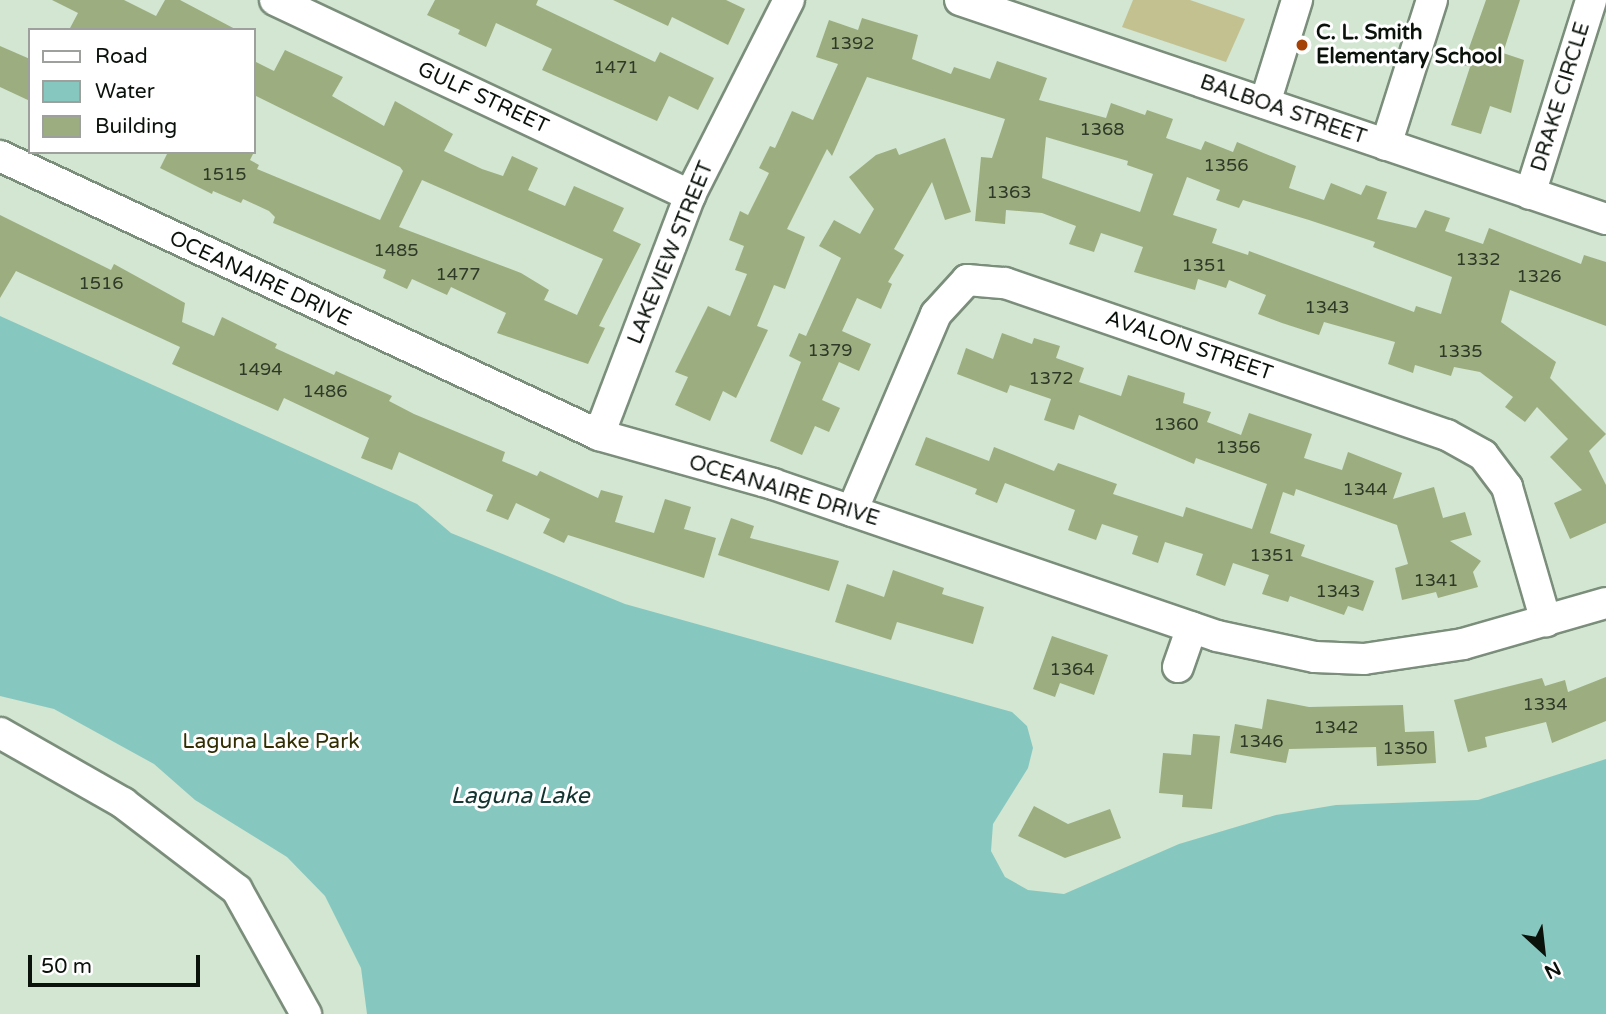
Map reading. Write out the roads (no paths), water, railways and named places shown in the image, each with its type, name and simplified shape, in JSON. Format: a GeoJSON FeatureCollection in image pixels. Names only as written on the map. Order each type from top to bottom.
{"type":"FeatureCollection","features":[{"type":"Feature","properties":{"kind":"street","name":"GULF STREET"},"geometry":{"type":"LineString","coordinates":[[275,0],[691,195]]}},
{"type":"Feature","properties":{"kind":"street","name":"LAKEVIEW STREET"},"geometry":{"type":"LineString","coordinates":[[598,435],[691,195],[789,0]]}},
{"type":"Feature","properties":{"kind":"street","name":"BALBOA STREET"},"geometry":{"type":"LineString","coordinates":[[960,0],[1606,219]]}},
{"type":"Feature","properties":{"kind":"street"},"geometry":{"type":"LineString","coordinates":[[1265,103],[1297,0]]}},
{"type":"Feature","properties":{"kind":"street"},"geometry":{"type":"LineString","coordinates":[[1386,145],[1432,0]]}},
{"type":"Feature","properties":{"kind":"street","name":"DRAKE CIRCLE"},"geometry":{"type":"LineString","coordinates":[[1531,194],[1591,0]]}},
{"type":"Feature","properties":{"kind":"street","name":"OCEANAIRE DRIVE"},"geometry":{"type":"LineString","coordinates":[[0,156],[598,435],[852,511],[1192,627],[1265,649],[1364,659],[1439,649],[1606,603]]}},
{"type":"Feature","properties":{"kind":"street","name":"AVALON STREET"},"geometry":{"type":"LineString","coordinates":[[852,511],[936,314],[967,280],[1005,283],[1447,435],[1483,455],[1507,487],[1546,621]]}},
{"type":"Feature","properties":{"kind":"street"},"geometry":{"type":"LineString","coordinates":[[1178,667],[1192,627]]}},
{"type":"Feature","properties":{"kind":"street"},"geometry":{"type":"LineString","coordinates":[[0,733],[123,803],[237,890],[306,1014]]}},
{"type":"Feature","properties":{"kind":"water","name":"Laguna Lake"},"geometry":{"type":"Polygon","coordinates":[[[0,316],[417,504],[451,533],[625,604],[1012,712],[1027,726],[1033,748],[1028,768],[993,824],[991,851],[1005,877],[1028,890],[1064,894],[1179,844],[1276,815],[1336,805],[1478,800],[1606,759],[1606,1014],[367,1014],[361,968],[325,896],[287,857],[195,800],[154,764],[54,709],[0,696],[0,316]]]}},
{"type":"Feature","properties":{"kind":"place","name":"C. L. Smith Elementary School"},"geometry":{"type":"Point","coordinates":[1302,45]}},
{"type":"Feature","properties":{"kind":"park label","name":"Laguna Lake Park"},"geometry":{"type":"Point","coordinates":[271,742]}}]}
